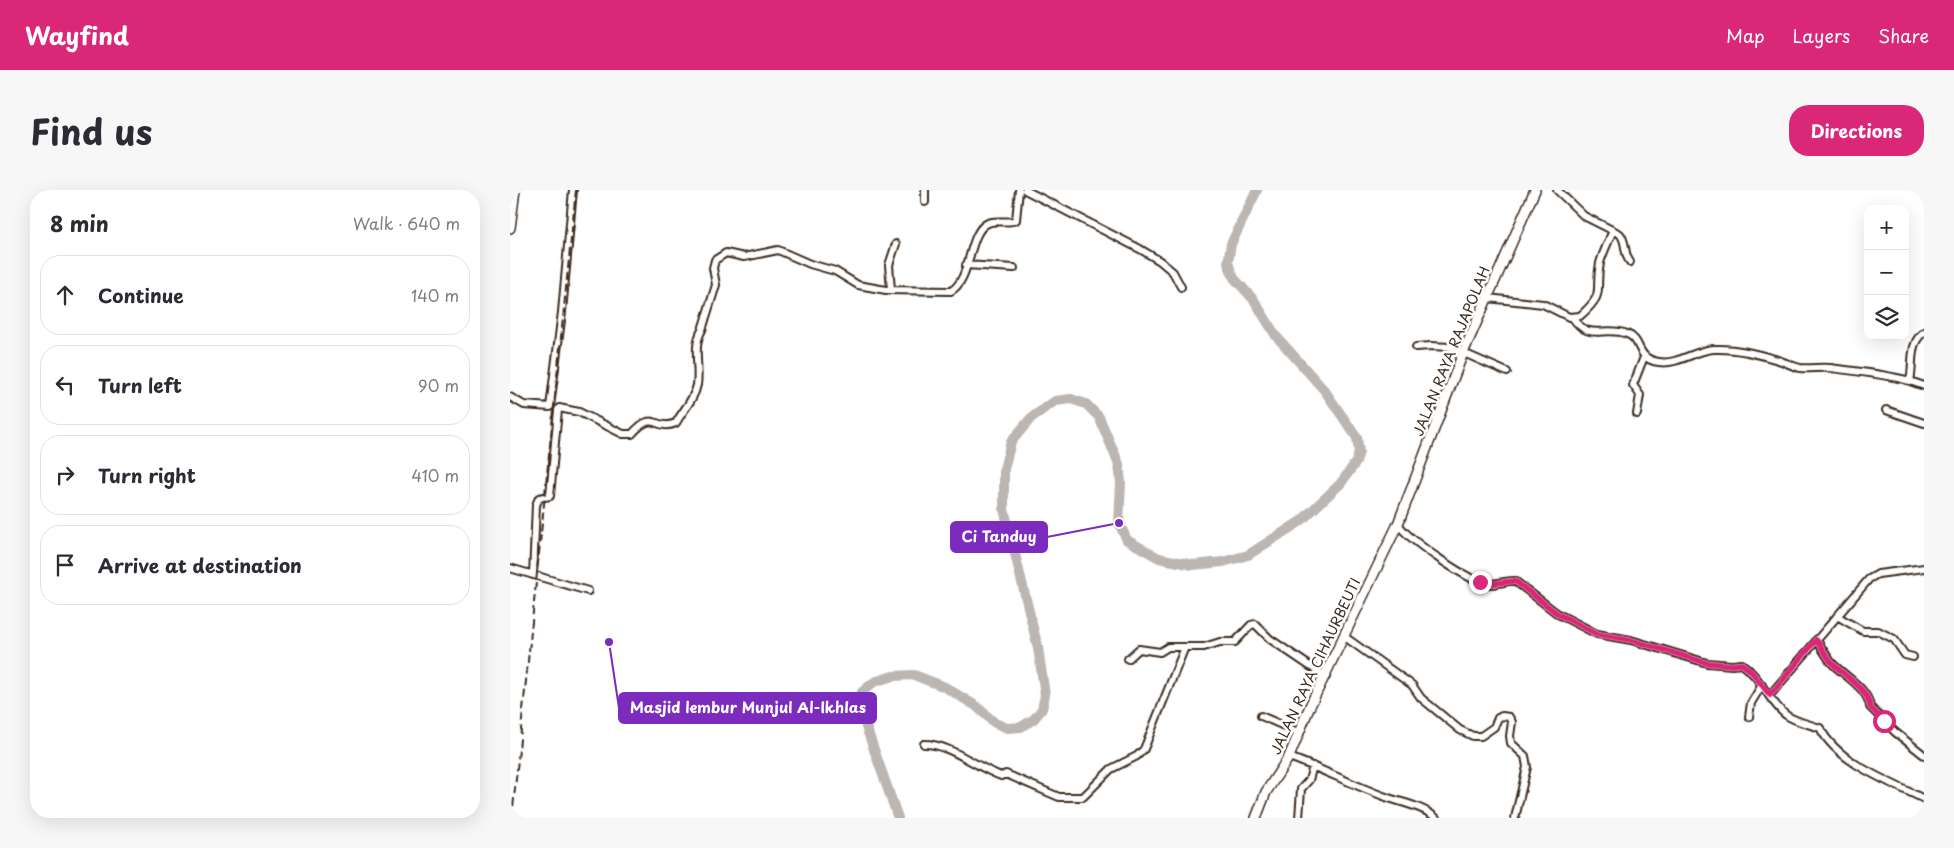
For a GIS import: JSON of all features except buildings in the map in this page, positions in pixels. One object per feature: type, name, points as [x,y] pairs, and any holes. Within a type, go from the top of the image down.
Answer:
[{"type":"highway","points":[[510,228],[515,190]]},
{"type":"highway","name":"JALAN RAYA RAJAPOLAH","points":[[1398,524],[1462,354],[1535,190]]},
{"type":"highway","name":"JALAN RAYA CIHAURBEUTI","points":[[1256,818],[1266,792],[1289,757],[1310,706],[1398,524]]},
{"type":"street","points":[[510,397],[524,405],[550,407],[562,312],[573,190]]},
{"type":"street","points":[[925,190],[925,202]]},
{"type":"street","points":[[533,575],[536,502],[541,497],[550,496],[558,410],[560,408],[579,412],[628,435],[632,434],[642,423],[648,421],[666,425],[676,423],[690,404],[697,388],[698,336],[716,285],[713,268],[715,260],[726,254],[744,257],[778,250],[810,264],[835,272],[854,283],[891,290],[951,291],[957,288],[961,282],[975,241],[986,224],[1016,220],[1019,190]]},
{"type":"street","points":[[1025,190],[1160,261],[1173,272],[1181,286]]},
{"type":"street","points":[[1557,190],[1584,216],[1613,230],[1624,238],[1626,255],[1630,262]]},
{"type":"street","points":[[1487,298],[1543,304],[1572,317],[1580,316],[1596,300],[1599,293],[1600,264],[1613,230]]},
{"type":"street","points":[[891,290],[889,265],[890,257],[896,244]]},
{"type":"street","points":[[966,265],[1014,268]]},
{"type":"street","points":[[1572,317],[1578,326],[1586,331],[1607,330],[1628,334],[1635,340],[1644,357],[1657,362],[1665,363],[1704,350],[1736,350],[1761,355],[1800,368],[1830,368],[1910,381],[1924,386]]},
{"type":"street","points":[[1910,381],[1913,346],[1924,332]]},
{"type":"street","points":[[1416,347],[1450,347],[1462,354],[1507,372]]},
{"type":"street","points":[[1636,414],[1640,395],[1633,385],[1644,357]]},
{"type":"street","points":[[1886,410],[1924,422]]},
{"type":"street","points":[[1398,524],[1422,546],[1458,571],[1488,584],[1515,581],[1558,614],[1597,634],[1631,640],[1707,663],[1742,664],[1750,670],[1777,706],[1790,717],[1820,728],[1826,739],[1851,760],[1879,778],[1924,799]]},
{"type":"street","points":[[510,568],[588,591]]},
{"type":"street","points":[[1770,695],[1868,579],[1875,575],[1924,568]]},
{"type":"street","points":[[1837,616],[1863,631],[1880,632],[1895,641],[1905,655],[1913,656]]},
{"type":"street","points":[[1128,659],[1137,650],[1160,652],[1168,647],[1204,647],[1220,642],[1235,642],[1251,625],[1255,624],[1270,639],[1326,676]]},
{"type":"street","points":[[1345,637],[1412,685],[1421,698],[1460,730],[1473,736],[1481,736],[1494,727],[1498,718],[1502,716],[1509,717],[1512,722],[1510,736],[1512,743],[1525,756],[1527,767],[1515,818]]},
{"type":"street","points":[[1816,640],[1832,663],[1864,693],[1870,707],[1895,732],[1924,755]]},
{"type":"street","points":[[924,744],[934,744],[987,771],[1001,776],[1006,774],[1056,796],[1083,797],[1111,769],[1138,756],[1144,750],[1185,647]]},
{"type":"street","points":[[1750,717],[1751,703],[1762,685]]},
{"type":"street","points":[[1261,716],[1300,733]]},
{"type":"street","points":[[1289,757],[1386,797],[1414,806],[1436,818]]},
{"type":"street","points":[[1299,818],[1301,789],[1309,780],[1313,766]]},
{"type":"waterway","points":[[898,818],[863,718],[860,703],[862,692],[874,682],[893,676],[914,675],[945,687],[976,706],[995,723],[1007,728],[1021,727],[1034,719],[1042,709],[1045,695],[1038,648],[1004,509],[1004,469],[1011,442],[1031,418],[1055,401],[1071,399],[1086,404],[1099,417],[1119,464],[1121,483],[1119,523],[1127,540],[1159,558],[1193,565],[1223,562],[1248,555],[1301,521],[1341,483],[1356,462],[1359,452],[1357,438],[1325,391],[1276,336],[1254,300],[1234,278],[1228,263],[1231,244],[1257,190]]},
{"type":"railway","points":[[512,818],[576,190]]},
{"type":"place","name":"Ci Tanduy","points":[[1119,523]]},
{"type":"place","name":"Masjid lembur Munjul Al-Ikhlas","points":[[609,642]]},
{"type":"route","points":[[1480,582],[1488,584],[1502,583],[1508,580],[1515,581],[1558,614],[1597,634],[1631,640],[1707,663],[1742,664],[1750,670],[1770,695],[1816,640],[1832,663],[1864,693],[1869,706],[1884,721]]}]
